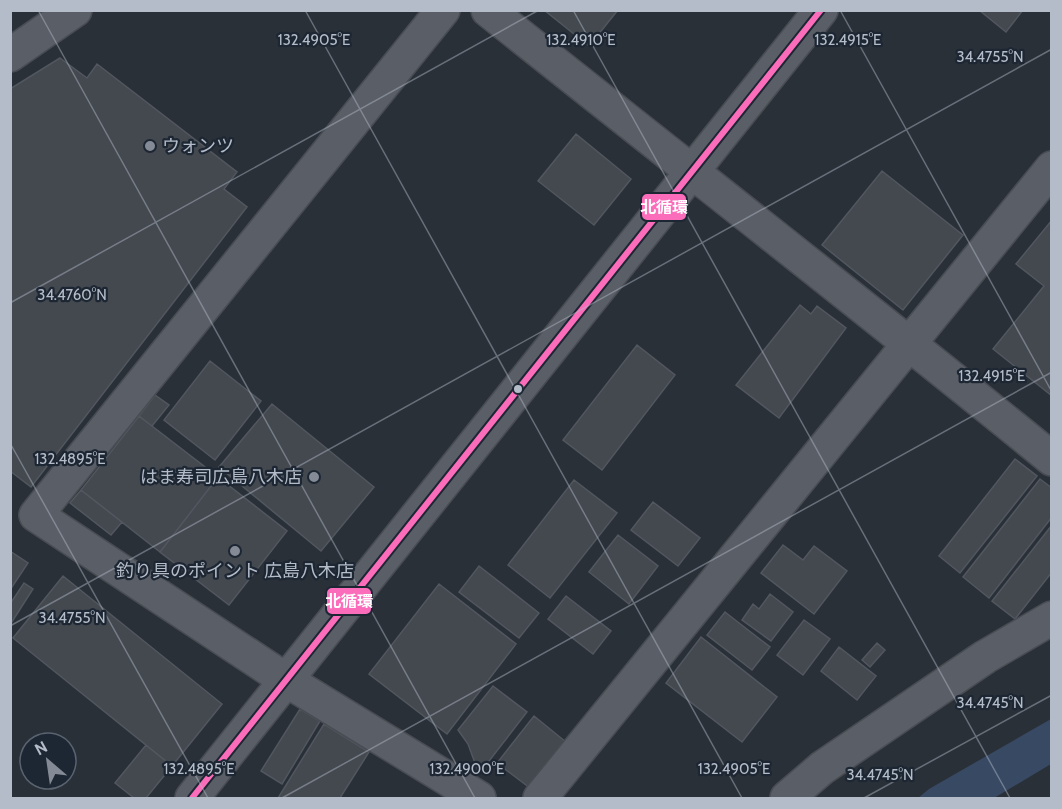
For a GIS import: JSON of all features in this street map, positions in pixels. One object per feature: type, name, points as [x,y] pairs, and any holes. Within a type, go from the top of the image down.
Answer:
[{"type":"street","points":[[10,55],[75,10]]},
{"type":"street","points":[[443,10],[36,515],[286,680],[479,798]]},
{"type":"street","points":[[488,10],[691,173],[909,342],[1052,459]]},
{"type":"street","points":[[192,798],[821,10]]},
{"type":"street","points":[[540,798],[1052,168]]},
{"type":"street","points":[[787,798],[822,768],[985,657],[1052,618]]},
{"type":"water","points":[[1051,719],[1051,764],[994,798],[918,798],[929,789]]},
{"type":"building","points":[[544,10],[618,10],[589,46]]},
{"type":"building","points":[[979,10],[1023,10],[1006,32]]},
{"type":"building","points":[[60,58],[87,78],[97,64],[237,172],[224,189],[247,207],[31,487],[10,471],[10,89]]},
{"type":"building","points":[[576,134],[631,179],[594,225],[538,181]]},
{"type":"building","points":[[882,171],[963,235],[903,310],[822,245]]},
{"type":"building","points":[[1052,220],[1052,396],[993,349],[1044,286],[1016,264]]},
{"type":"building","points":[[800,305],[811,314],[817,306],[846,328],[779,418],[736,385]]},
{"type":"building","points":[[637,345],[675,375],[602,470],[563,440]]},
{"type":"building","points":[[210,361],[261,401],[215,460],[164,420]]},
{"type":"building","points":[[155,395],[169,405],[152,426],[139,416]]},
{"type":"building","points":[[272,404],[374,487],[321,551],[219,467]]},
{"type":"building","points":[[139,416],[218,477],[160,552],[81,490]]},
{"type":"building","points":[[1015,459],[1037,476],[960,573],[939,556]]},
{"type":"building","points":[[218,477],[287,531],[229,605],[160,552]]},
{"type":"building","points":[[1040,479],[1052,488],[1052,517],[989,598],[963,577]]},
{"type":"building","points":[[574,480],[617,513],[550,598],[508,565]]},
{"type":"building","points":[[81,490],[122,522],[111,535],[70,503]]},
{"type":"building","points":[[653,502],[700,538],[678,566],[631,530]]},
{"type":"building","points":[[1052,525],[1052,572],[1015,619],[992,601]]},
{"type":"building","points":[[618,535],[658,566],[629,604],[589,572]]},
{"type":"building","points":[[783,545],[803,560],[814,546],[847,571],[814,614],[761,573]]},
{"type":"building","points":[[10,551],[28,563],[10,590]]},
{"type":"building","points":[[479,566],[539,613],[519,638],[459,592]]},
{"type":"building","points":[[63,576],[222,704],[172,766],[13,638]]},
{"type":"building","points":[[24,583],[33,589],[10,625],[10,604]]},
{"type":"building","points":[[439,584],[516,644],[447,734],[369,674]]},
{"type":"building","points":[[770,594],[793,612],[771,641],[742,620],[753,604],[759,609]]},
{"type":"building","points":[[566,596],[611,631],[593,654],[548,619]]},
{"type":"building","points":[[725,612],[770,647],[752,670],[707,635]]},
{"type":"building","points":[[804,620],[830,639],[803,675],[777,655]]},
{"type":"building","points":[[701,637],[777,697],[742,742],[666,683]]},
{"type":"building","points":[[877,643],[885,650],[870,667],[862,660]]},
{"type":"building","points":[[839,647],[876,676],[857,700],[821,671]]},
{"type":"building","points":[[493,686],[527,712],[479,774],[468,744],[458,730]]},
{"type":"building","points":[[300,709],[320,721],[282,784],[261,771]]},
{"type":"building","points":[[534,716],[566,742],[530,788],[497,763]]},
{"type":"building","points":[[324,724],[369,752],[340,798],[278,798]]},
{"type":"building","points":[[146,745],[172,766],[146,798],[134,798],[115,783]]},
{"type":"transit line","name":"北循環","points":[[192,798],[821,10]]},
{"type":"place","name":"ウォンツ","points":[[150,146]]},
{"type":"place","name":"はま寿司広島八木店","points":[[314,477]]},
{"type":"place","name":"釣り具のポイント 広島八木店","points":[[235,551]]}]
